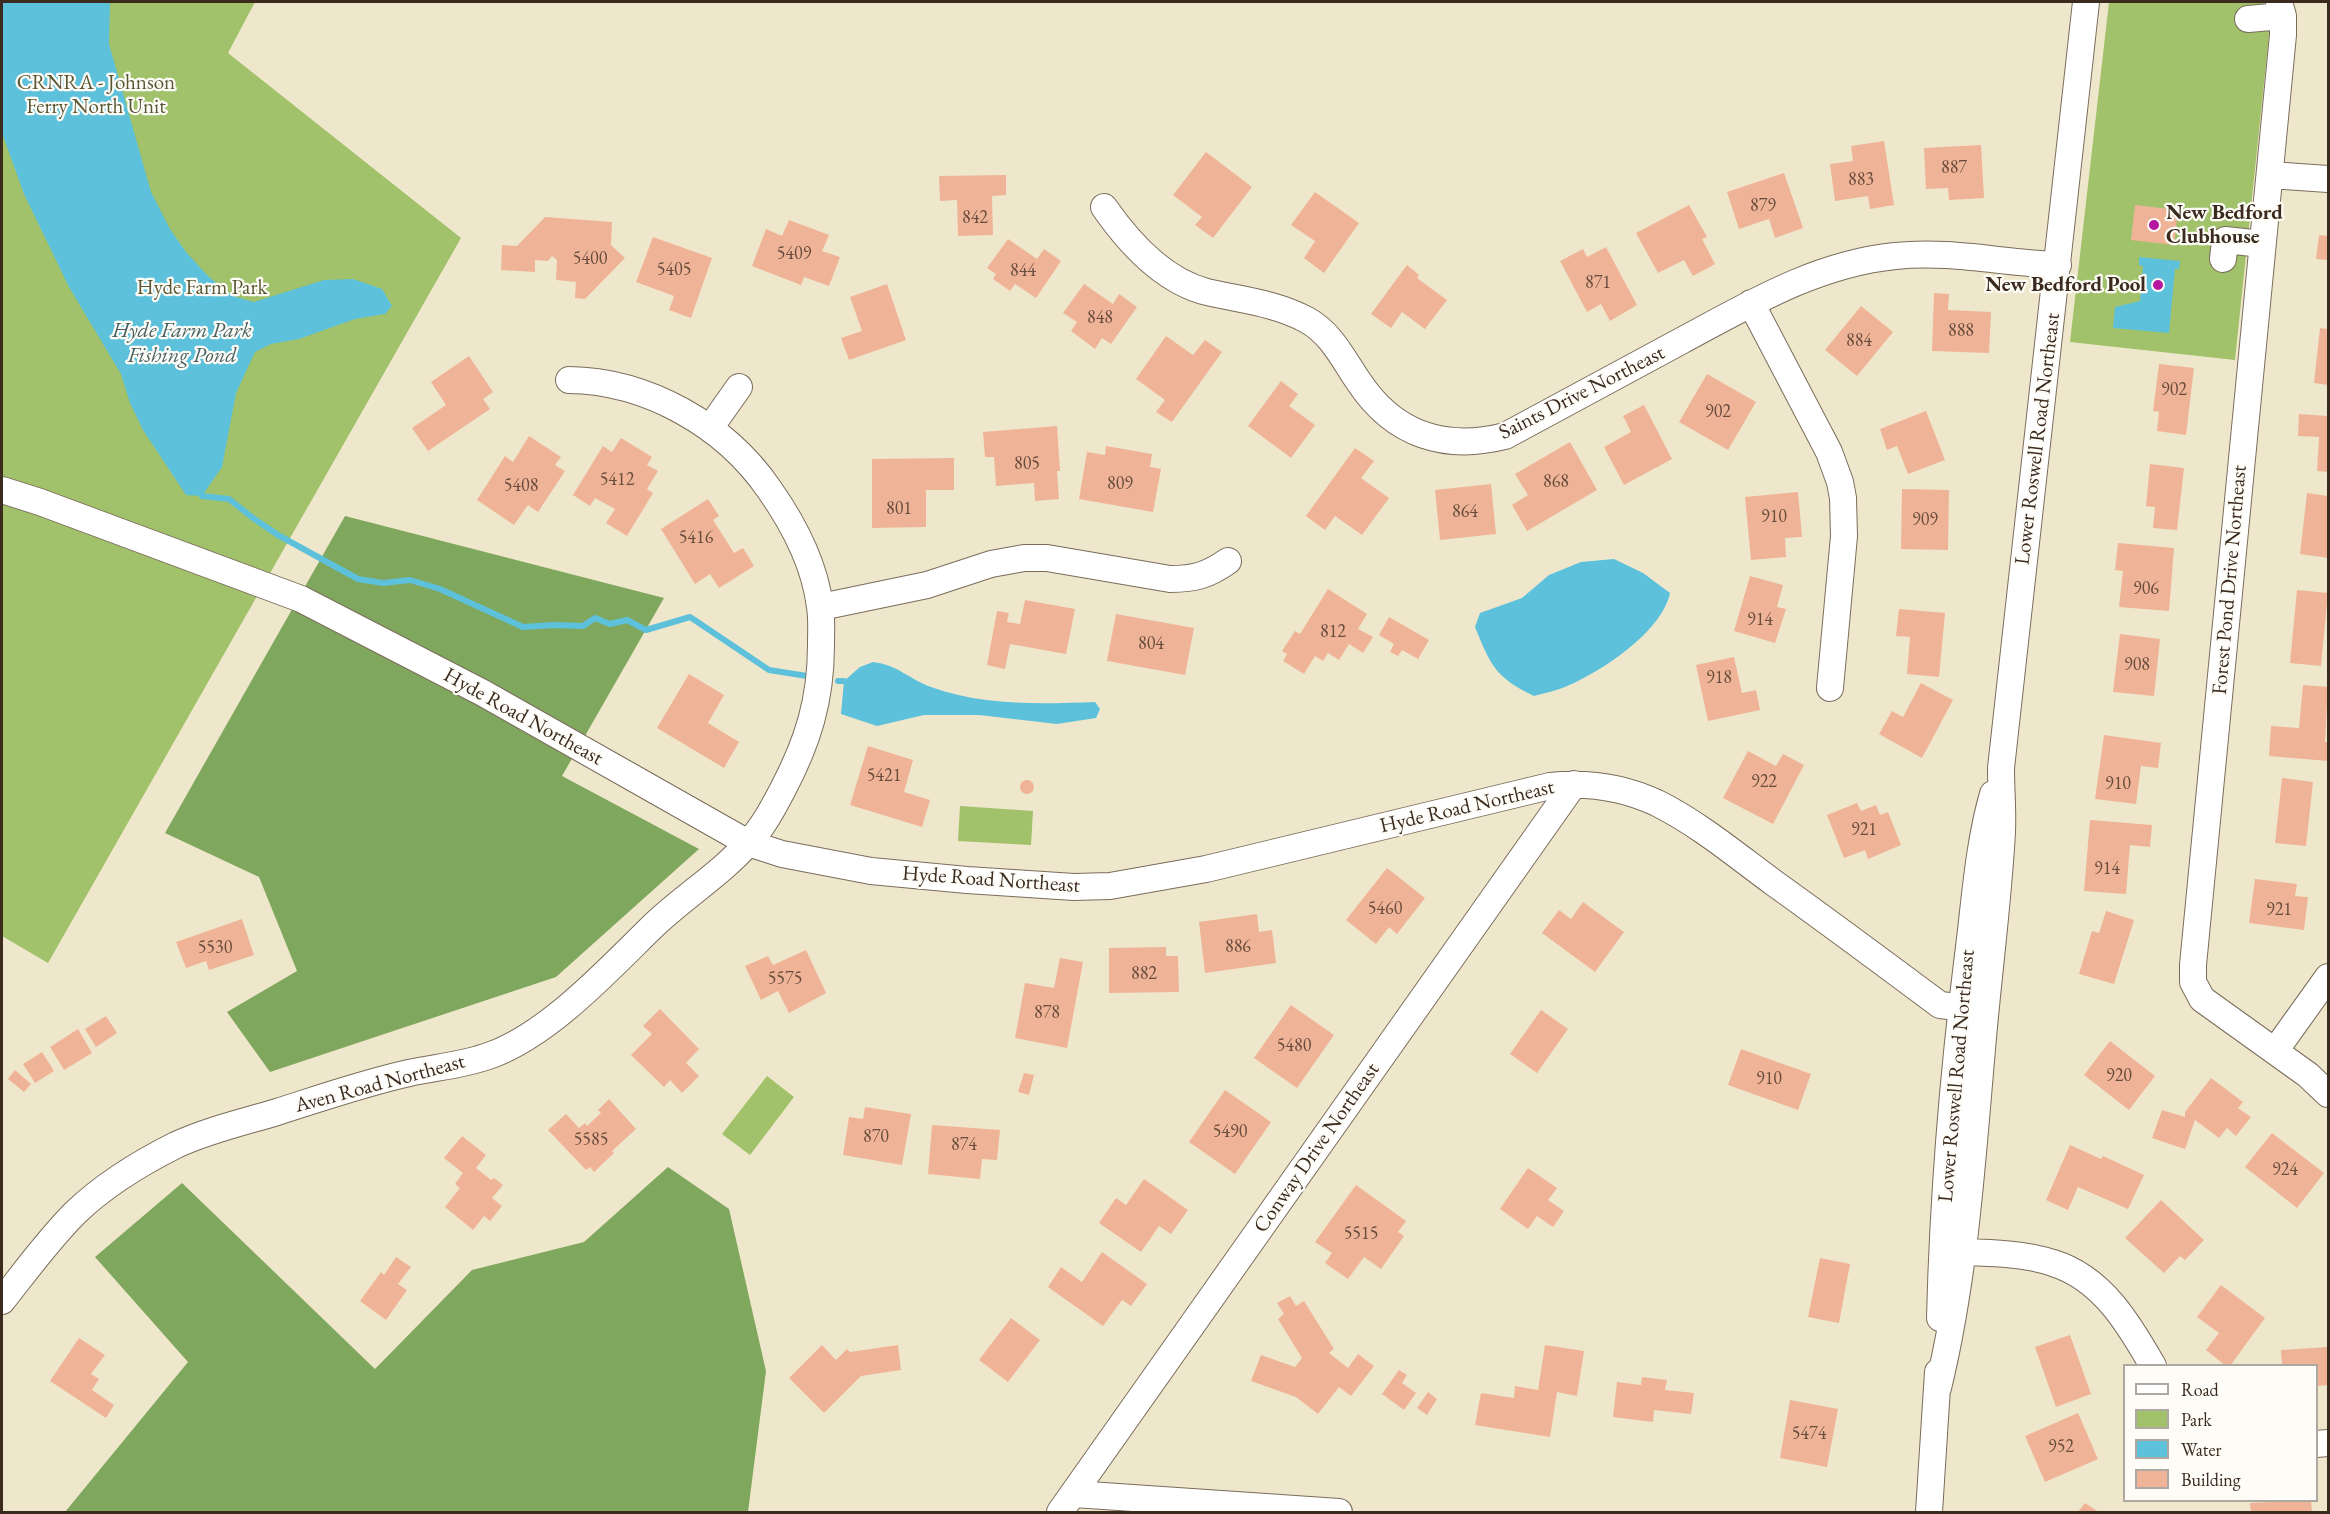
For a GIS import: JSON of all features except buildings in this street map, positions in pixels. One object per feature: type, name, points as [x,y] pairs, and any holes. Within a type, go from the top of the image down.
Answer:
[{"type":"street","name":"Lower Roswell Road Northeast","points":[[1929,1512],[1938,1388],[1973,1008],[1983,829],[2001,768],[2086,2]]},
{"type":"street","points":[[2248,19],[2281,9]]},
{"type":"street","name":"Forest Pond Drive Northeast","points":[[2281,9],[2283,35],[2193,982],[2202,999],[2308,1075],[2328,1094]]},
{"type":"street","points":[[2270,175],[2328,179]]},
{"type":"street","name":"Saints Drive Northeast","points":[[1104,207],[1122,233],[1173,278],[1205,291],[1277,307],[1310,321],[1336,346],[1360,384],[1383,410],[1398,422],[1429,438],[1467,443],[1505,436],[1751,303],[1788,285],[1828,270],[1895,256],[1960,255],[2058,265]]},
{"type":"street","points":[[2223,259],[2225,240],[2262,244]]},
{"type":"street","points":[[1751,303],[1829,452],[1840,482],[1844,506],[1844,536],[1830,688]]},
{"type":"street","name":"Aven Road Northeast","points":[[2,1301],[77,1211],[113,1182],[176,1145],[215,1130],[345,1090],[494,1054],[526,1037],[584,994],[661,918],[720,871],[748,843],[782,792],[809,733],[820,682],[820,607],[801,544],[782,508],[760,475],[739,451],[710,428],[648,394],[616,384],[569,380]]},
{"type":"street","points":[[710,428],[739,387]]},
{"type":"street","name":"Hyde Road Northeast","points":[[2,490],[301,599],[483,693],[748,843],[782,854],[871,871],[957,880],[1074,887],[1110,886],[1206,869],[1550,786],[1599,785],[1657,803],[1704,831],[1940,1005],[1973,1008]]},
{"type":"street","points":[[820,607],[927,585],[991,564],[1024,558],[1047,558],[1170,579],[1189,579],[1210,573],[1228,561]]},
{"type":"street","name":"Conway Drive Northeast","points":[[1067,1503],[1574,784]]},
{"type":"street","points":[[2275,1051],[2328,977]]},
{"type":"street","points":[[1952,1252],[2025,1257],[2054,1263],[2075,1273],[2098,1289],[2115,1306],[2129,1324],[2152,1364]]},
{"type":"street","points":[[1067,1503],[1339,1512]]},
{"type":"green space","name":"Hyde Farm Park","points":[[2,2],[255,2],[228,53],[461,238],[48,963],[2,936]]},
{"type":"green space","points":[[2109,2],[2263,2],[2267,13],[2269,35],[2235,360],[2070,342]]},
{"type":"green space","points":[[345,516],[664,598],[562,776],[699,849],[556,977],[270,1072],[227,1012],[297,971],[259,877],[165,833]]},
{"type":"green space","points":[[960,806],[1033,811],[1031,845],[958,841]]},
{"type":"green space","points":[[767,1076],[794,1097],[750,1155],[722,1134]]},
{"type":"green space","points":[[668,1167],[729,1209],[766,1371],[748,1512],[65,1512],[188,1362],[95,1257],[182,1183],[375,1369],[472,1270],[584,1242]]},
{"type":"water","name":"Hyde Farm Park Fishing Pond","points":[[2,2],[110,2],[109,44],[151,192],[170,229],[186,252],[208,276],[233,296],[254,302],[324,280],[353,279],[382,289],[392,306],[385,314],[355,319],[299,339],[271,344],[255,352],[236,393],[222,467],[202,496],[186,495],[143,430],[130,403],[121,374],[69,287],[24,194],[2,133]]},
{"type":"water","name":"New Bedford Pool","points":[[2139,257],[2180,261],[2179,269],[2175,269],[2169,333],[2113,328],[2115,307],[2140,301],[2143,266],[2139,265]]},
{"type":"water","points":[[1614,559],[1643,573],[1670,593],[1665,608],[1643,636],[1612,661],[1580,680],[1553,691],[1534,696],[1502,676],[1485,652],[1475,627],[1480,613],[1522,598],[1549,575],[1581,562]]},
{"type":"water","points":[[873,662],[897,669],[931,687],[971,698],[1033,703],[1095,702],[1100,709],[1096,718],[1057,724],[979,715],[924,715],[877,726],[841,714],[844,681],[860,667]]},
{"type":"waterway","points":[[202,496],[229,499],[278,535],[358,579],[383,583],[410,580],[440,589],[523,627],[583,626],[595,618],[610,624],[627,620],[646,630],[690,617],[769,670],[807,676]]},
{"type":"waterway","points":[[838,681],[844,681]]},
{"type":"place","name":"New Bedford Clubhouse","points":[[2154,225]]},
{"type":"place","name":"New Bedford Pool","points":[[2158,285]]},
{"type":"park label","name":"CRNRA - Johnson Ferry North Unit","points":[[96,95]]}]
